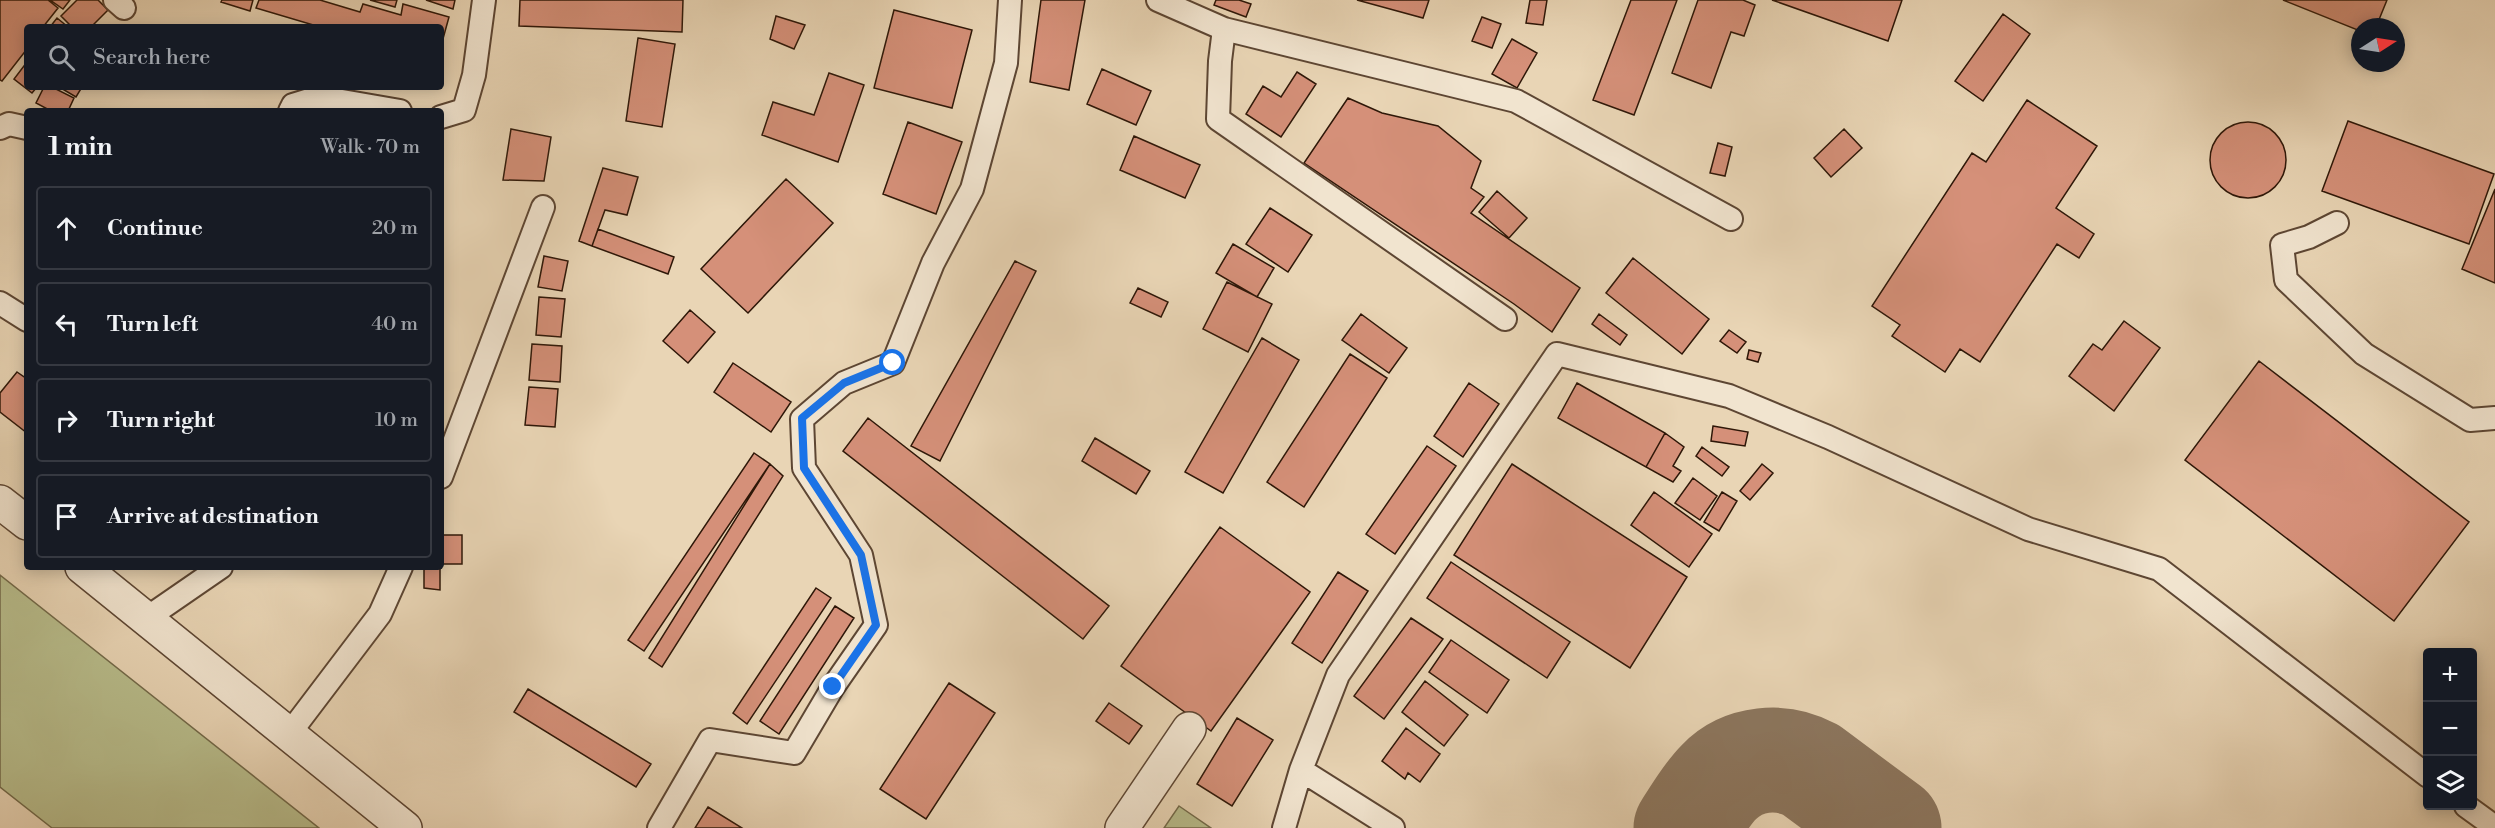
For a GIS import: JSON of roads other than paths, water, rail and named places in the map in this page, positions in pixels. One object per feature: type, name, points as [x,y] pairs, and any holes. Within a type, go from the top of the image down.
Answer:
[{"type":"street","points":[[0,502],[24,521]]},
{"type":"street","points":[[86,570],[405,828]]},
{"type":"street","points":[[1122,828],[1189,729]]},
{"type":"lane","points":[[444,116],[464,110],[474,75],[484,0]]},
{"type":"lane","points":[[659,828],[710,740],[794,753],[833,687],[876,625],[861,555],[804,468],[802,418],[844,383],[893,363],[933,263],[972,189],[1006,63],[1010,0]]},
{"type":"lane","points":[[1158,0],[1224,29],[1516,101],[1731,219]]},
{"type":"lane","points":[[1224,29],[1220,61],[1218,119],[1505,319]]},
{"type":"lane","points":[[292,108],[293,105],[319,98],[381,108]]},
{"type":"lane","points":[[0,128],[9,124],[24,127]]},
{"type":"lane","points":[[444,469],[543,207]]},
{"type":"lane","points":[[2337,223],[2309,237],[2282,245],[2286,280],[2364,354],[2470,420],[2495,418]]},
{"type":"lane","points":[[0,303],[24,318]]},
{"type":"lane","points":[[1284,828],[1301,770],[1338,675],[1557,354],[1729,396],[1828,437],[2028,529],[2159,569],[2423,773]]},
{"type":"lane","points":[[147,618],[217,570]]},
{"type":"lane","points":[[290,734],[380,614],[400,570]]},
{"type":"lane","points":[[1301,770],[1393,828]]},
{"type":"lane","points":[[2471,810],[2495,828]]}]
